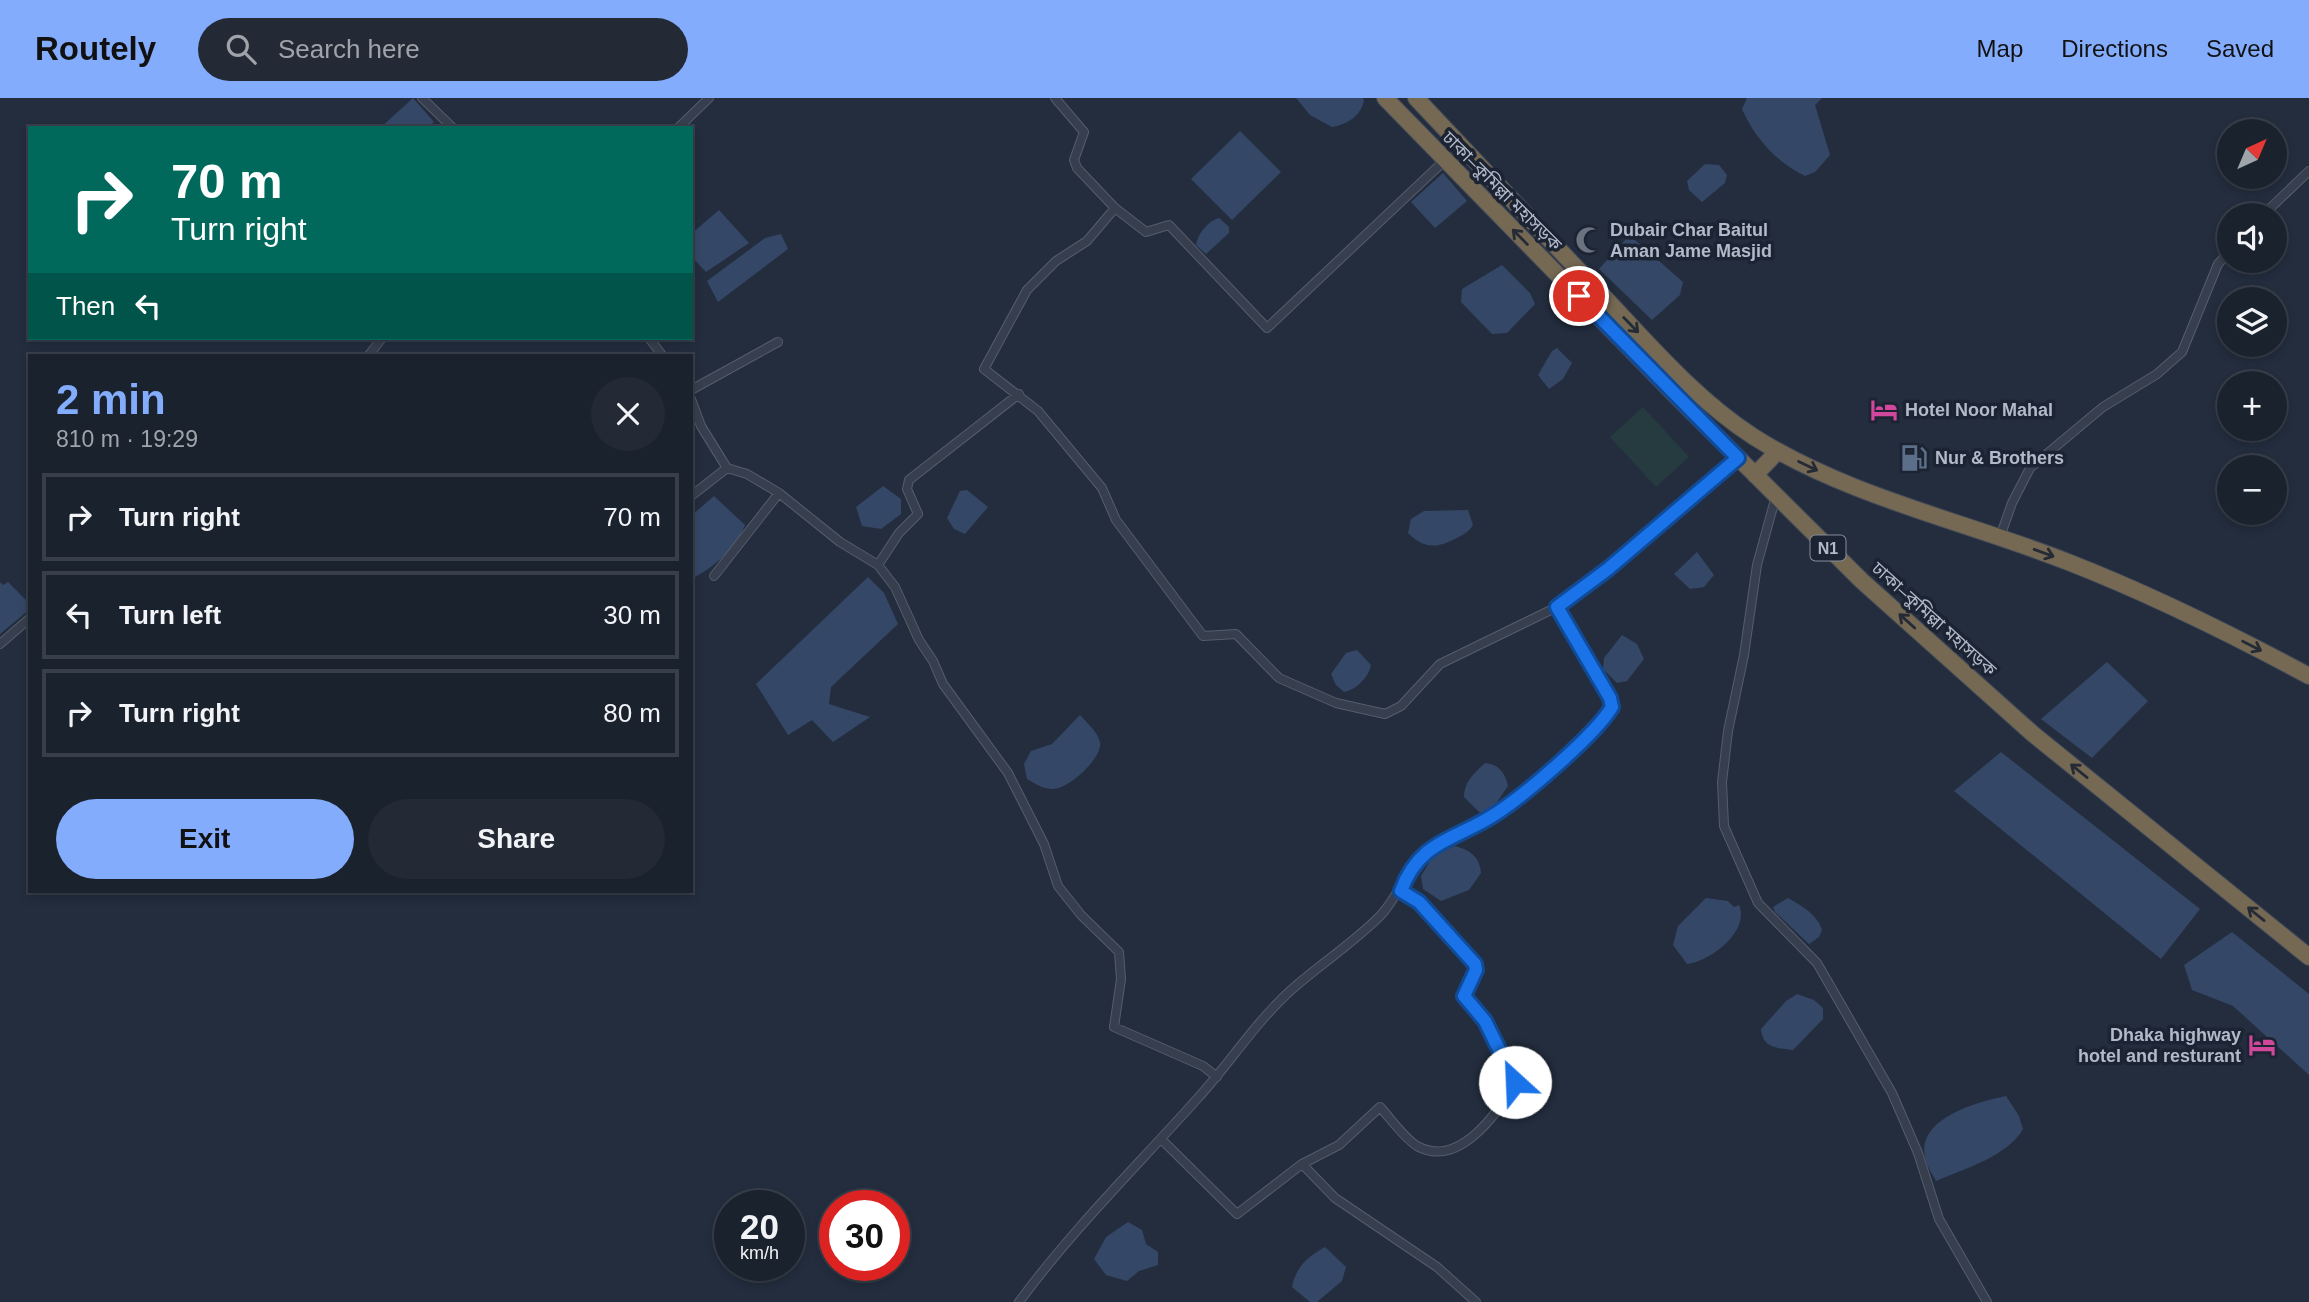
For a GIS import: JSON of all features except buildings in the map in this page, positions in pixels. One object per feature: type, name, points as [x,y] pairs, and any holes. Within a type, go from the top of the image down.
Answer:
[{"type":"highway","name":"ঢাকা–কুমিল্লা মহাসড়ক","points":[[1385,98],[1444,161],[1862,581],[2033,734],[2309,957]]},
{"type":"highway","name":"ঢাকা–কুমিল্লা মহাসড়ক","points":[[1416,98],[1655,350],[1702,396],[1754,436],[1778,451],[1865,490],[2070,562],[2245,642],[2309,676]]},
{"type":"highway","points":[[1738,458],[1754,436]]},
{"type":"highway","points":[[1755,475],[1778,451]]},
{"type":"street","points":[[422,98],[451,126]]},
{"type":"street","points":[[680,126],[709,98]]},
{"type":"street","points":[[1055,98],[1084,132],[1074,164],[1115,208],[1146,232],[1169,225],[1267,328],[1444,161]]},
{"type":"street","points":[[2276,203],[2309,171]]},
{"type":"street","points":[[1115,208],[1087,241],[1056,261],[1027,290],[984,366],[986,371],[1038,411],[1102,488],[1116,520],[1203,636],[1236,634],[1279,678],[1336,703],[1385,714],[1401,706],[1440,664],[1557,607],[1608,569],[1738,458]]},
{"type":"street","points":[[2000,537],[2012,503],[2030,468],[2103,407],[2136,389],[2182,352],[2217,266]]},
{"type":"street","points":[[370,354],[380,340]]},
{"type":"street","points":[[651,340],[661,354]]},
{"type":"street","points":[[693,389],[778,342]]},
{"type":"street","points":[[878,565],[899,533],[918,514],[907,489],[909,480],[1019,394]]},
{"type":"street","points":[[693,404],[701,426],[727,468],[747,474],[779,493],[840,542],[878,565],[895,587],[943,684],[1008,773],[1044,844],[1058,886],[1080,915],[1119,952],[1121,979],[1114,1027],[1203,1066],[1217,1077]]},
{"type":"street","points":[[693,494],[727,468]]},
{"type":"street","points":[[714,576],[779,493]]},
{"type":"street","points":[[1776,496],[1757,565],[1744,655],[1728,731],[1722,782],[1724,826],[1758,903],[1817,963],[1892,1093],[1918,1153],[1939,1219],[1987,1302]]},
{"type":"street","points":[[1018,1302],[1045,1266],[1217,1077],[1247,1036],[1290,991],[1381,915],[1401,891],[1409,868],[1428,849],[1497,813],[1591,733],[1612,707],[1585,653],[1557,607]]},
{"type":"street","points":[[0,644],[28,620]]},
{"type":"street","points":[[1161,1139],[1237,1214],[1301,1164],[1339,1144],[1380,1107],[1416,1146],[1435,1152],[1459,1147],[1488,1122],[1515,1082],[1485,1021],[1464,996],[1476,970],[1475,964],[1419,902],[1401,891]]},
{"type":"street","points":[[1301,1164],[1335,1198],[1437,1267],[1476,1302]]},
{"type":"green space","points":[[1643,407],[1689,457],[1656,487],[1610,437]]},
{"type":"water","points":[[413,98],[434,122],[429,126],[382,126]]},
{"type":"water","points":[[1296,98],[1364,100],[1360,111],[1353,118],[1332,127],[1310,115]]},
{"type":"water","points":[[1747,98],[1822,98],[1815,105],[1830,155],[1815,172],[1805,176],[1795,171],[1760,139],[1742,109]]},
{"type":"water","points":[[1240,131],[1281,172],[1232,220],[1191,179]]},
{"type":"water","points":[[1705,164],[1719,165],[1727,175],[1725,183],[1702,202],[1689,190],[1687,181]]},
{"type":"water","points":[[1443,173],[1467,201],[1435,228],[1411,202]]},
{"type":"water","points":[[719,210],[749,243],[706,272],[693,258],[693,232]]},
{"type":"water","points":[[1219,218],[1229,227],[1229,233],[1206,254],[1196,245],[1197,241],[1207,225]]},
{"type":"water","points":[[781,234],[788,249],[718,302],[707,281],[765,238]]},
{"type":"water","points":[[1626,239],[1635,240],[1683,282],[1680,295],[1652,320],[1599,269]]},
{"type":"water","points":[[1502,265],[1530,293],[1535,304],[1507,333],[1492,334],[1461,302],[1462,289]]},
{"type":"water","points":[[1557,348],[1572,363],[1563,379],[1549,389],[1538,375],[1552,351]]},
{"type":"water","points":[[883,486],[901,499],[901,514],[881,529],[862,526],[856,507]]},
{"type":"water","points":[[967,490],[988,507],[965,534],[954,529],[947,518],[960,491]]},
{"type":"water","points":[[714,496],[745,525],[736,542],[723,557],[693,578],[693,514]]},
{"type":"water","points":[[1468,510],[1473,525],[1465,534],[1448,542],[1424,544],[1408,533],[1411,519],[1424,511]]},
{"type":"water","points":[[1697,552],[1714,575],[1704,587],[1690,589],[1674,574]]},
{"type":"water","points":[[868,577],[884,593],[898,624],[831,687],[829,704],[870,717],[833,742],[812,720],[788,735],[756,684]]},
{"type":"water","points":[[0,582],[3,585],[8,582],[28,602],[28,611],[0,634]]},
{"type":"water","points":[[1622,635],[1637,644],[1644,659],[1627,681],[1617,683],[1603,669],[1604,658]]},
{"type":"water","points":[[1357,650],[1371,665],[1370,670],[1357,686],[1344,692],[1336,685],[1331,674],[1346,653]]},
{"type":"water","points":[[2107,662],[2148,701],[2092,758],[2041,719]]},
{"type":"water","points":[[1080,715],[1100,742],[1096,756],[1090,764],[1075,779],[1059,788],[1045,788],[1027,779],[1024,764],[1031,751],[1052,744]]},
{"type":"water","points":[[2001,752],[2200,909],[2161,959],[1954,791]]},
{"type":"water","points":[[1485,763],[1500,770],[1508,786],[1493,808],[1480,813],[1464,797],[1464,792],[1470,778]]},
{"type":"water","points":[[1455,846],[1473,855],[1479,863],[1481,873],[1469,890],[1441,901],[1423,889],[1421,876],[1434,855]]},
{"type":"water","points":[[1706,898],[1728,901],[1734,907],[1739,905],[1739,925],[1717,951],[1697,962],[1687,964],[1673,945],[1678,926]]},
{"type":"water","points":[[1788,898],[1808,911],[1820,924],[1822,930],[1819,937],[1809,944],[1775,912],[1773,907]]},
{"type":"water","points":[[2232,932],[2309,994],[2309,1075],[2233,1006],[2192,990],[2184,965]]},
{"type":"water","points":[[1797,994],[1814,1000],[1823,1008],[1823,1019],[1793,1050],[1771,1046],[1764,1040],[1761,1029],[1786,1001]]},
{"type":"water","points":[[2006,1096],[2019,1116],[2023,1129],[2016,1138],[1984,1161],[1936,1181],[1926,1161],[1925,1146],[1929,1134],[1950,1115]]},
{"type":"water","points":[[1128,1222],[1142,1230],[1146,1244],[1158,1252],[1158,1265],[1139,1271],[1127,1281],[1106,1275],[1094,1259],[1106,1237]]},
{"type":"water","points":[[1325,1247],[1346,1267],[1342,1281],[1317,1302],[1310,1302],[1292,1287],[1303,1263]]},
{"type":"place","name":"Dubair Char Baitul Aman Jame Masjid","points":[[1589,240]]},
{"type":"place","name":"Hotel Noor Mahal","points":[[1884,410]]},
{"type":"place","name":"Nur & Brothers","points":[[1914,458]]},
{"type":"place","name":"Dhaka highway hotel and resturant","points":[[2262,1045]]},
{"type":"route","points":[[1515,1082],[1485,1021],[1464,996],[1476,970],[1475,964],[1419,902],[1401,891],[1409,868],[1428,849],[1497,813],[1555,765],[1608,715],[1612,707],[1610,698],[1557,607],[1674,515],[1738,458],[1579,296]]}]
